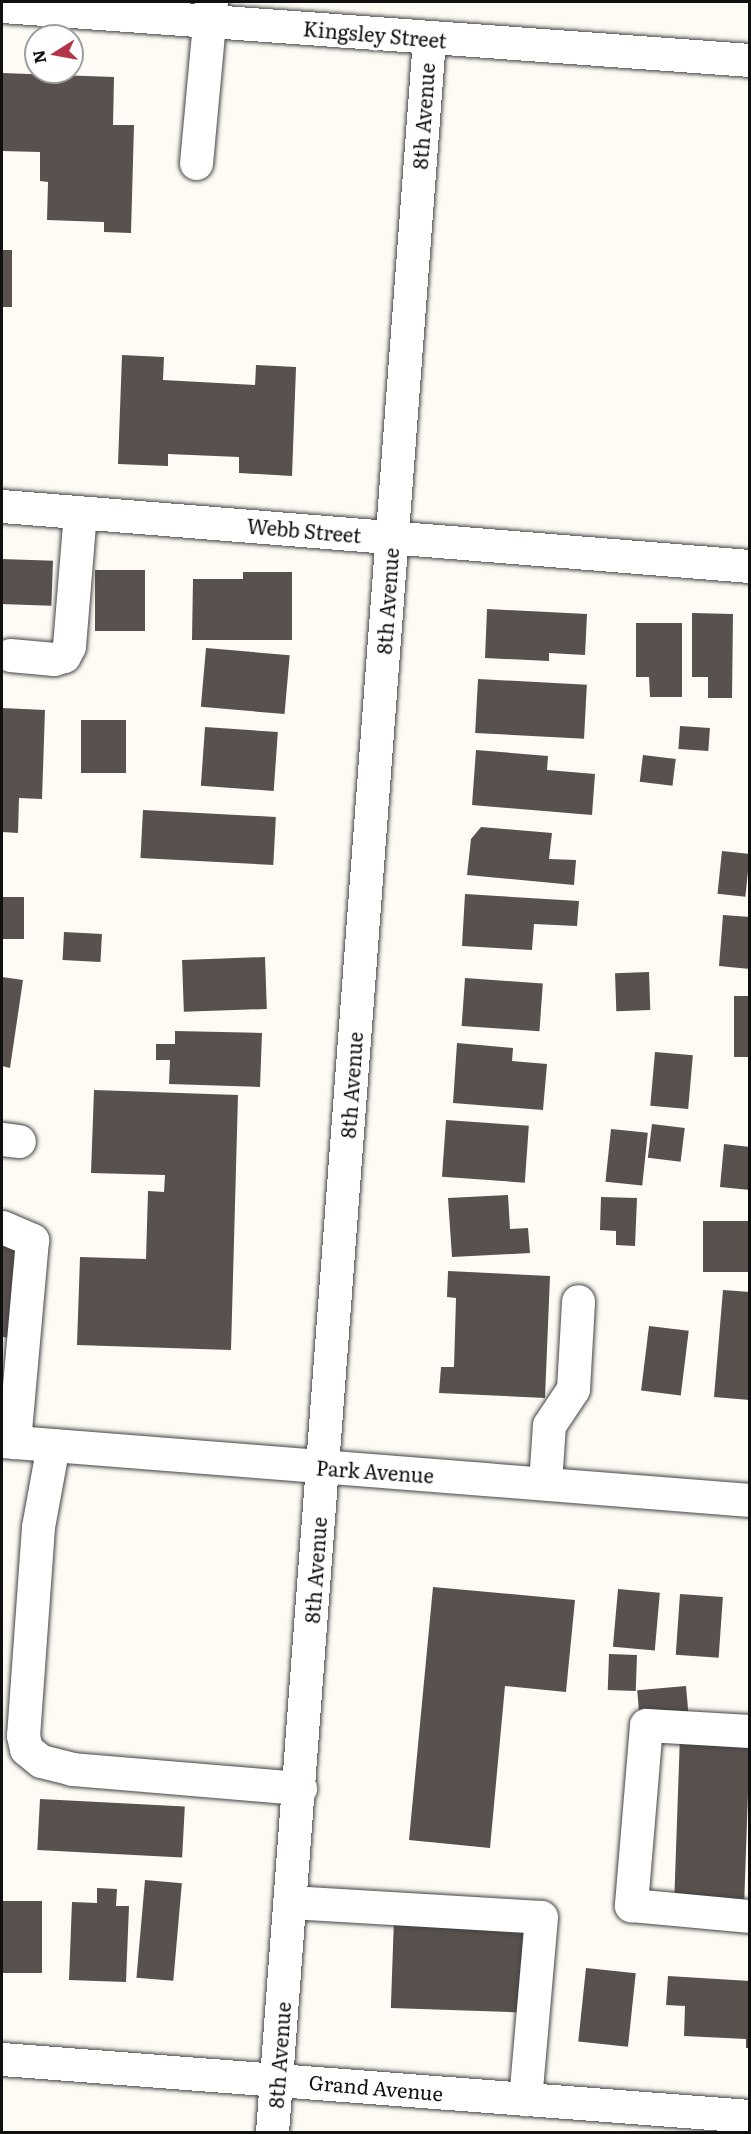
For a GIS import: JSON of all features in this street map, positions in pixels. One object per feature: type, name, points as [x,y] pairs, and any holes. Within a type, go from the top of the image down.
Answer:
[{"type":"street","name":"Kingsley Street","points":[[2,6],[210,11],[429,38],[750,60]]},
{"type":"street","points":[[196,164],[210,11]]},
{"type":"street","name":"8th Avenue","points":[[272,2133],[300,1788],[429,38]]},
{"type":"street","name":"Webb Street","points":[[2,506],[750,566]]},
{"type":"street","points":[[10,655],[54,659],[64,656],[69,646],[80,512]]},
{"type":"street","points":[[2,1227],[32,1240],[8,1442]]},
{"type":"street","points":[[545,1483],[549,1425],[573,1389],[578,1301]]},
{"type":"street","name":"Park Avenue","points":[[8,1442],[750,1500]]},
{"type":"street","points":[[52,1445],[38,1527],[23,1735],[26,1749],[41,1761],[72,1769],[300,1788]]},
{"type":"street","points":[[750,1731],[646,1725],[631,1905],[750,1916]]},
{"type":"street","points":[[290,1902],[541,1917],[525,2099]]},
{"type":"street","name":"Grand Avenue","points":[[2,2059],[750,2116]]},
{"type":"building","points":[[2,73],[24,74],[24,84],[84,84],[84,76],[114,77],[113,125],[134,125],[131,233],[104,232],[104,222],[47,220],[48,182],[40,181],[40,152],[2,151]]},
{"type":"building","points":[[2,250],[12,250],[12,307],[2,307]]},
{"type":"building","points":[[122,355],[164,357],[163,380],[255,385],[256,365],[296,367],[292,476],[239,473],[239,457],[168,454],[168,466],[118,464]]},
{"type":"building","points":[[2,559],[53,561],[51,606],[2,604]]},
{"type":"building","points":[[95,570],[145,570],[145,631],[95,631]]},
{"type":"building","points":[[243,572],[292,572],[292,640],[192,640],[193,579],[243,579]]},
{"type":"building","points":[[487,609],[587,614],[585,655],[549,653],[549,661],[485,658]]},
{"type":"building","points":[[692,613],[733,614],[732,698],[708,698],[708,677],[692,677]]},
{"type":"building","points":[[636,623],[682,623],[682,697],[650,697],[649,677],[636,677]]},
{"type":"building","points":[[206,648],[290,655],[285,714],[201,707]]},
{"type":"building","points":[[478,679],[587,685],[584,739],[475,733]]},
{"type":"building","points":[[2,708],[45,710],[42,799],[19,798],[18,833],[2,832]]},
{"type":"building","points":[[81,720],[126,720],[126,773],[81,773]]},
{"type":"building","points":[[680,726],[710,728],[708,751],[678,749]]},
{"type":"building","points":[[205,727],[278,732],[274,791],[201,786]]},
{"type":"building","points":[[476,750],[548,756],[547,770],[595,774],[592,815],[472,805]]},
{"type":"building","points":[[643,755],[676,759],[672,786],[640,782]]},
{"type":"building","points":[[143,810],[276,817],[273,865],[140,858]]},
{"type":"building","points":[[481,827],[552,833],[549,859],[576,860],[574,885],[467,875],[471,839]]},
{"type":"building","points":[[722,851],[750,854],[745,897],[718,894]]},
{"type":"building","points":[[465,894],[579,901],[577,926],[534,924],[532,950],[462,946]]},
{"type":"building","points":[[2,897],[24,897],[24,939],[2,939]]},
{"type":"building","points":[[723,915],[750,917],[750,969],[719,966]]},
{"type":"building","points":[[64,932],[102,934],[100,962],[63,960]]},
{"type":"building","points":[[265,957],[267,1009],[184,1012],[182,960]]},
{"type":"building","points":[[649,972],[650,1010],[616,1011],[615,973]]},
{"type":"building","points":[[2,977],[23,980],[10,1068],[2,1066]]},
{"type":"building","points":[[465,978],[543,983],[539,1031],[462,1026]]},
{"type":"building","points":[[734,996],[750,996],[750,1057],[734,1057]]},
{"type":"building","points":[[175,1031],[262,1033],[260,1087],[169,1084],[170,1060],[156,1060],[156,1044],[175,1044]]},
{"type":"building","points":[[457,1043],[513,1048],[512,1061],[547,1064],[543,1110],[453,1103]]},
{"type":"building","points":[[655,1052],[693,1055],[688,1109],[650,1106]]},
{"type":"building","points":[[94,1090],[238,1095],[231,1350],[77,1345],[80,1257],[146,1259],[148,1191],[164,1192],[165,1175],[91,1173]]},
{"type":"building","points":[[446,1120],[529,1126],[525,1183],[442,1177]]},
{"type":"building","points":[[652,1124],[685,1128],[681,1162],[648,1158]]},
{"type":"building","points":[[611,1129],[648,1133],[642,1186],[605,1182]]},
{"type":"building","points":[[724,1144],[750,1147],[750,1190],[720,1187]]},
{"type":"building","points":[[508,1195],[510,1229],[528,1228],[530,1253],[452,1257],[448,1198]]},
{"type":"building","points":[[601,1197],[637,1198],[635,1246],[616,1245],[616,1231],[600,1230]]},
{"type":"building","points":[[703,1221],[750,1221],[750,1272],[703,1272]]},
{"type":"building","points":[[2,1243],[21,1245],[14,1338],[2,1337]]},
{"type":"building","points":[[448,1271],[550,1276],[545,1398],[439,1393],[441,1367],[454,1367],[456,1298],[447,1297]]},
{"type":"building","points":[[723,1290],[750,1292],[750,1400],[714,1397]]},
{"type":"building","points":[[649,1326],[689,1331],[681,1395],[641,1391]]},
{"type":"building","points":[[433,1587],[575,1600],[566,1692],[505,1686],[490,1848],[409,1840]]},
{"type":"building","points":[[618,1589],[660,1593],[655,1650],[613,1647]]},
{"type":"building","points":[[680,1594],[723,1597],[719,1658],[676,1655]]},
{"type":"building","points":[[609,1654],[637,1655],[636,1691],[608,1690]]},
{"type":"building","points":[[686,1686],[689,1719],[640,1723],[637,1690]]},
{"type":"building","points":[[680,1735],[750,1737],[744,1913],[674,1911]]},
{"type":"building","points":[[40,1799],[185,1807],[182,1858],[37,1850]]},
{"type":"building","points":[[145,1880],[182,1883],[173,1981],[136,1978]]},
{"type":"building","points":[[97,1888],[117,1889],[116,1906],[129,1906],[126,1982],[69,1980],[72,1902],[97,1903]]},
{"type":"building","points":[[2,1901],[42,1901],[42,1973],[2,1973]]},
{"type":"building","points":[[394,1918],[526,1923],[523,2013],[391,2008]]},
{"type":"building","points":[[586,1968],[636,1973],[628,2047],[578,2042]]},
{"type":"building","points":[[668,1976],[750,1981],[750,2048],[746,2048],[746,2039],[684,2036],[685,2006],[666,2005]]}]
